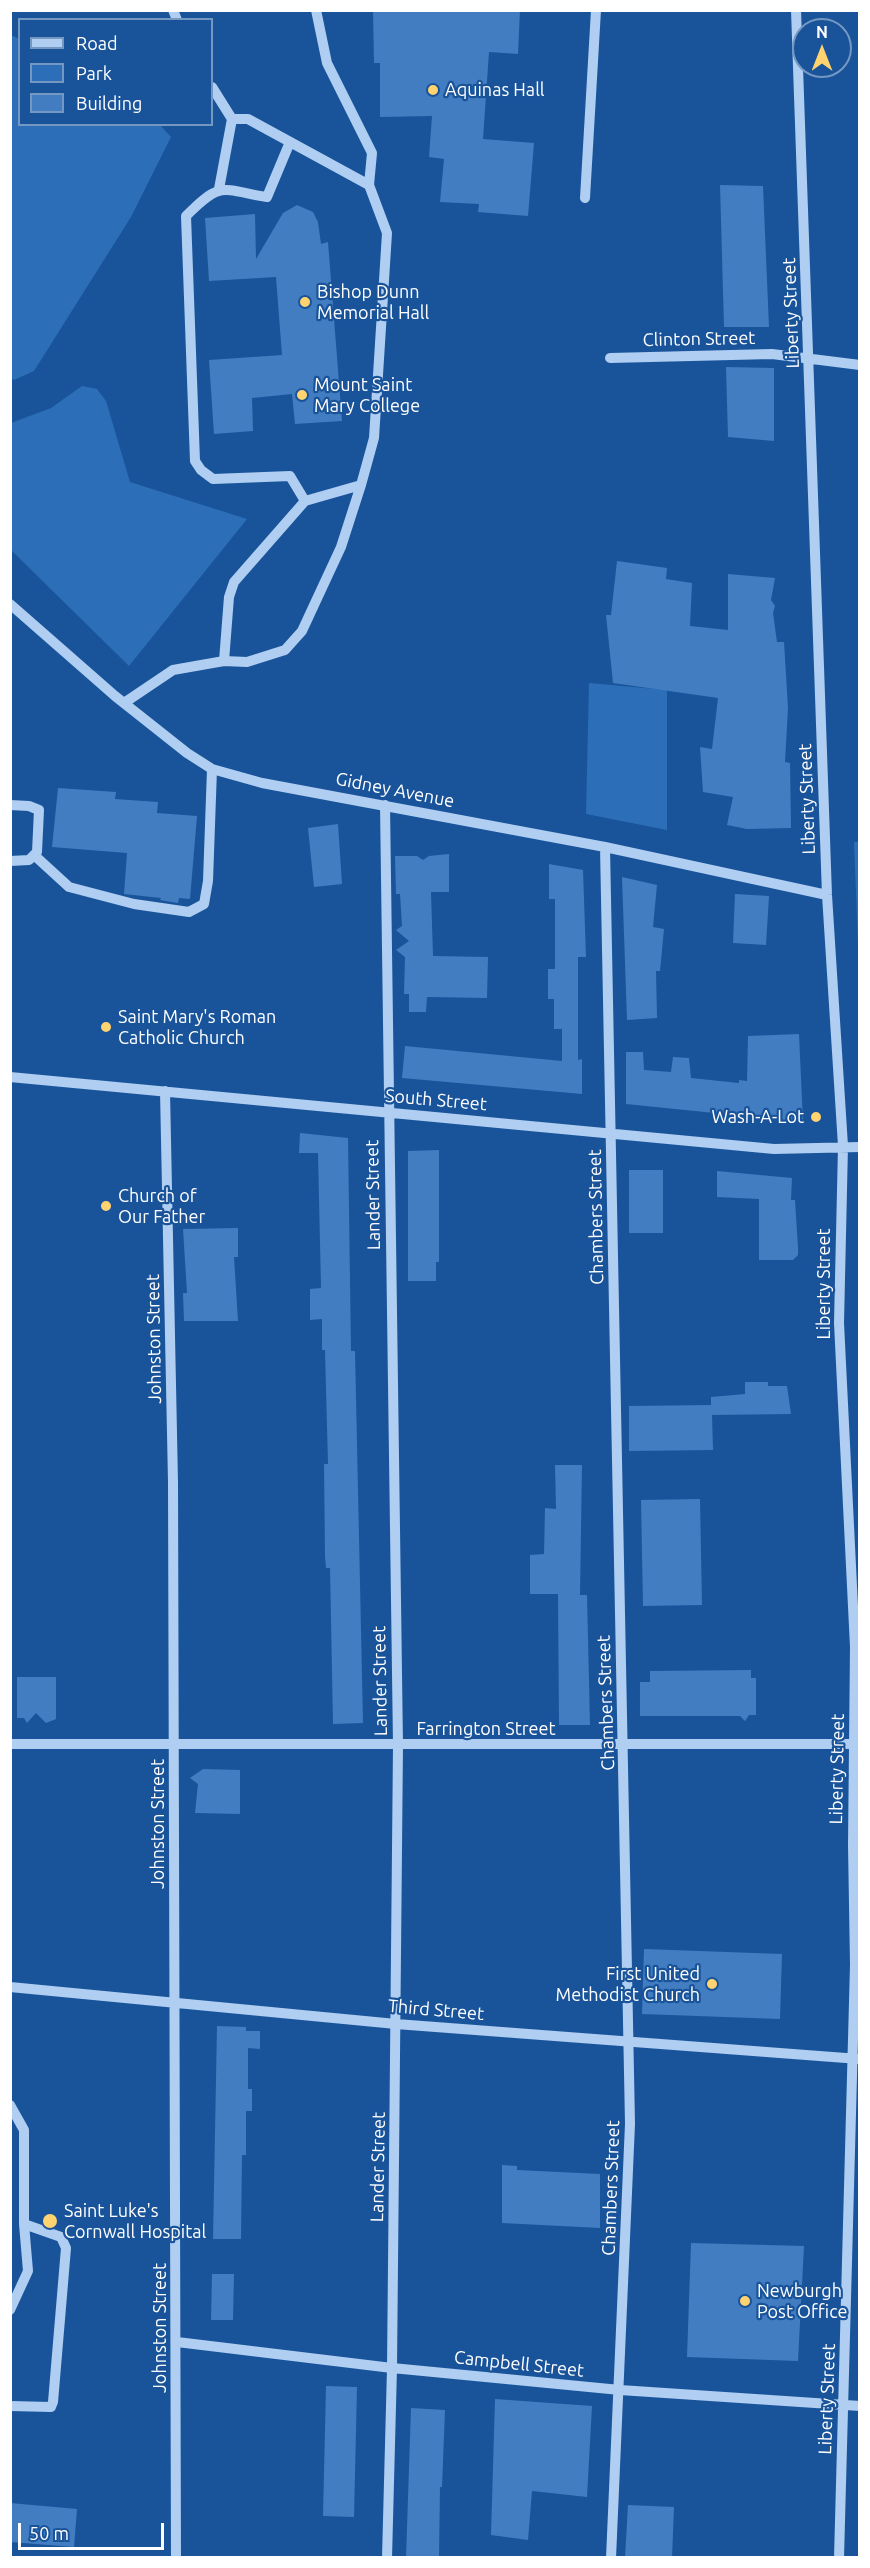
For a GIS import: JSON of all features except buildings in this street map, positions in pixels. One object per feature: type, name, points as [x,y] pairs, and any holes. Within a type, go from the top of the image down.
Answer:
[{"type":"street","points":[[124,703],[173,670],[224,661],[247,662],[285,650],[302,631],[341,547],[361,485],[374,438],[387,233],[369,185],[372,153],[327,63],[316,10]]},
{"type":"street","points":[[585,198],[596,10]]},
{"type":"street","name":"Liberty Street","points":[[796,10],[827,895],[843,1146],[839,1323],[855,1647],[854,2244],[843,2405],[839,2558]]},
{"type":"street","points":[[213,89],[232,119],[219,189]]},
{"type":"street","points":[[232,119],[248,119],[369,185]]},
{"type":"street","points":[[290,142],[267,197],[219,189],[208,194],[186,216],[195,461],[201,470],[213,479],[290,476],[305,501]]},
{"type":"street","name":"Clinton Street","points":[[610,358],[772,354],[860,365]]},
{"type":"street","points":[[224,661],[229,597],[234,582],[305,501],[361,485]]},
{"type":"street","name":"Gidney Avenue","points":[[10,604],[124,703],[186,753],[212,769],[262,783],[606,847],[827,895]]},
{"type":"street","points":[[34,855],[69,887],[134,904],[189,912],[204,904],[208,881],[212,769]]},
{"type":"street","points":[[10,805],[29,806],[39,810],[38,844],[34,855],[29,860],[10,861]]},
{"type":"street","name":"Lander Street","points":[[385,805],[398,1744],[392,2368],[387,2558]]},
{"type":"street","name":"Chambers Street","points":[[606,847],[612,1131],[616,1525],[624,1746],[630,2124],[611,2558]]},
{"type":"street","name":"South Street","points":[[10,1077],[389,1113],[612,1131],[774,1149],[843,1146],[860,1148]]},
{"type":"street","name":"Johnston Street","points":[[165,1091],[173,1482],[176,2558]]},
{"type":"street","name":"Farrington Street","points":[[10,1744],[624,1746],[854,1744]]},
{"type":"street","name":"Third Street","points":[[10,1987],[396,2024],[856,2059]]},
{"type":"street","points":[[10,2105],[24,2130],[24,2224],[28,2271],[10,2310]]},
{"type":"street","points":[[10,2406],[44,2409],[51,2407],[53,2402],[66,2248],[61,2237],[24,2224]]},
{"type":"street","name":"Campbell Street","points":[[177,2342],[392,2368],[620,2390],[860,2406]]},
{"type":"green space","points":[[11,35],[18,38],[18,126],[161,126],[171,137],[131,217],[34,371],[14,380],[10,377]]},
{"type":"green space","points":[[82,386],[97,389],[106,401],[130,482],[247,519],[129,666],[11,550],[11,423],[51,408]]},
{"type":"green space","points":[[589,683],[667,690],[667,830],[586,814]]},
{"type":"green space","points":[[854,842],[860,842],[859,970]]},
{"type":"place","name":"Aquinas Hall","points":[[433,90]]},
{"type":"place","name":"Bishop Dunn Memorial Hall","points":[[305,302]]},
{"type":"place","name":"Mount Saint Mary College","points":[[302,395]]},
{"type":"place","name":"Saint Mary's Roman Catholic Church","points":[[106,1027]]},
{"type":"place","name":"Wash-A-Lot","points":[[816,1117]]},
{"type":"place","name":"Church of Our Father","points":[[106,1206]]},
{"type":"place","name":"First United Methodist Church","points":[[712,1984]]},
{"type":"place","name":"Saint Luke's Cornwall Hospital","points":[[50,2221]]},
{"type":"place","name":"Newburgh Post Office","points":[[745,2301]]}]
